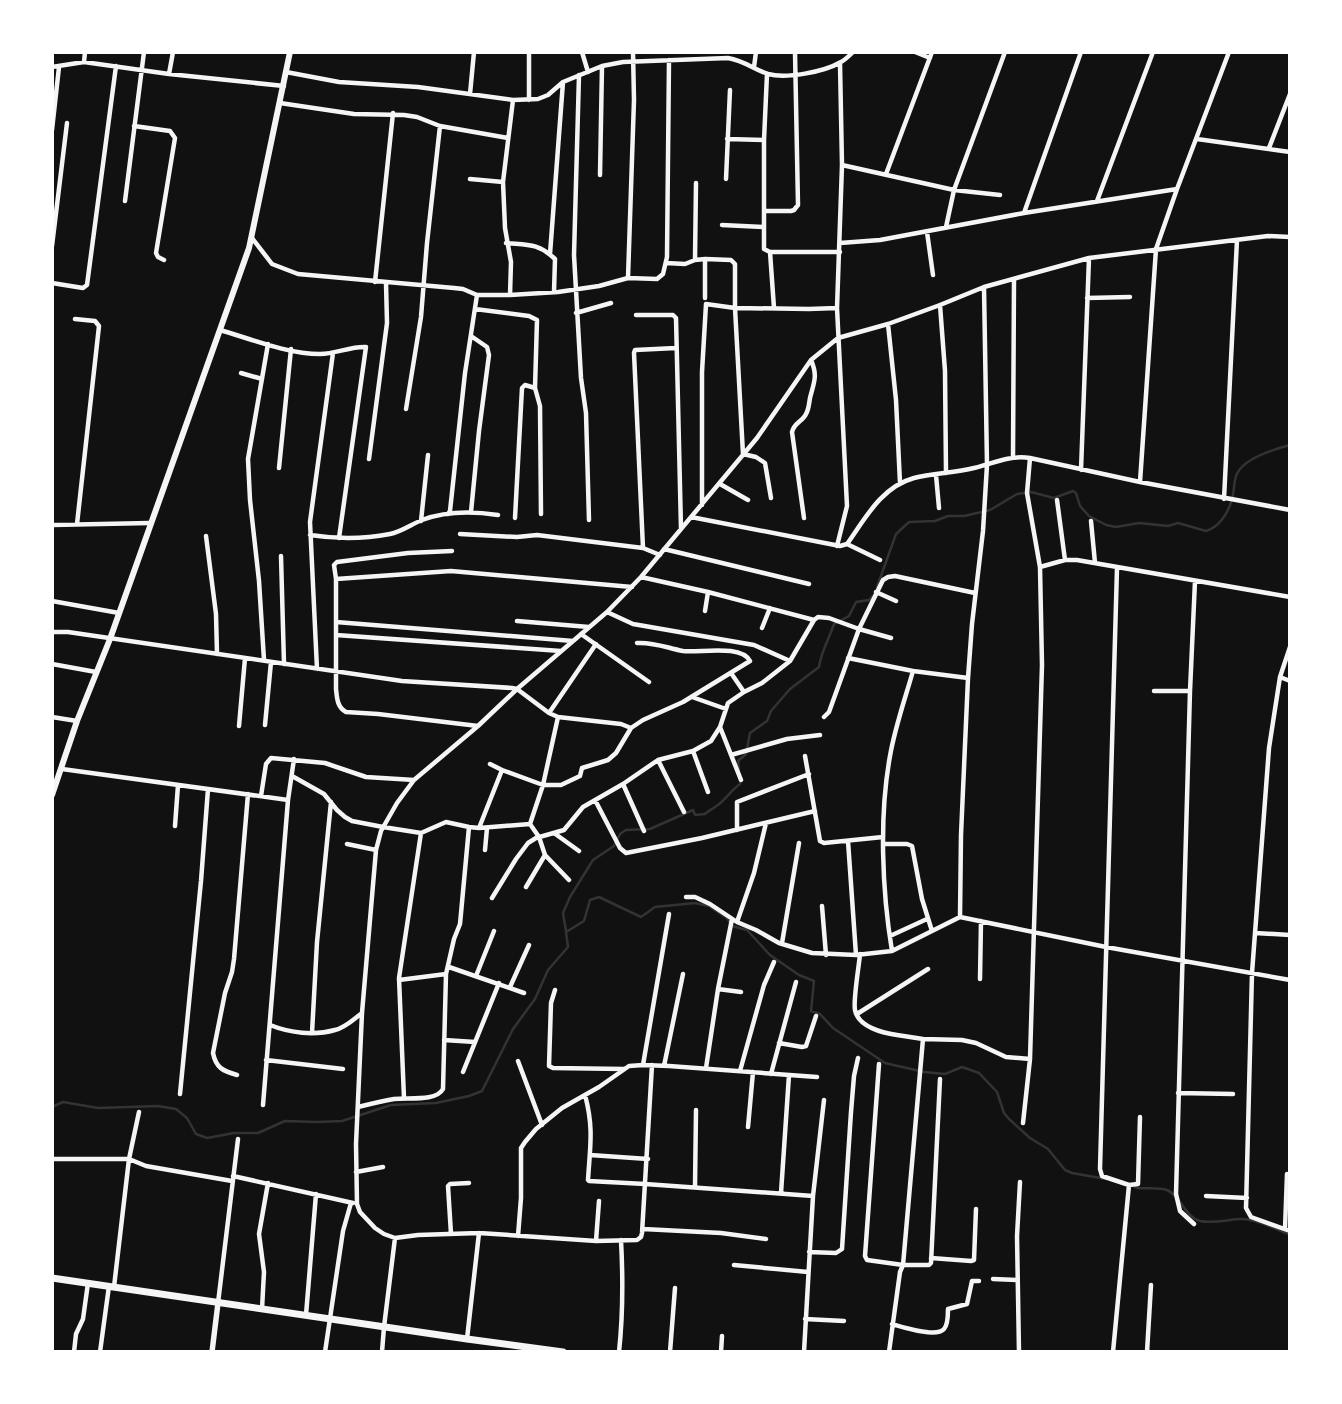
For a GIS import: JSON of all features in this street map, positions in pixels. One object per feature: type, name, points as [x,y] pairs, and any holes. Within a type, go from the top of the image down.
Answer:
[{"type":"main road","points":[[52,795],[56,776],[62,769],[77,721],[110,639],[252,238],[290,52]]},
{"type":"main road","points":[[52,1278],[468,1339],[502,1348],[563,1352]]},
{"type":"street","points":[[84,62],[85,52]]},
{"type":"street","points":[[125,201],[140,70],[144,52]]},
{"type":"street","points":[[169,74],[173,52]]},
{"type":"street","points":[[470,94],[474,52]]},
{"type":"street","points":[[529,52],[529,100]]},
{"type":"street","points":[[582,52],[588,72]]},
{"type":"street","points":[[628,278],[634,100],[633,52]]},
{"type":"street","points":[[754,67],[756,52]]},
{"type":"street","points":[[764,211],[791,211],[798,205],[795,52]]},
{"type":"street","points":[[286,72],[339,82],[418,87],[512,100],[529,100],[544,97],[563,82],[602,66],[633,61],[669,60],[683,55],[728,58],[744,62],[767,74],[777,76],[796,75],[840,62],[853,52]]},
{"type":"street","points":[[886,174],[931,55],[915,52]]},
{"type":"street","points":[[946,227],[954,190],[1005,52]]},
{"type":"street","points":[[1024,213],[1081,52]]},
{"type":"street","points":[[1097,200],[1152,52]]},
{"type":"street","points":[[1140,482],[1156,249],[1229,52]]},
{"type":"street","points":[[252,238],[272,264],[298,274],[463,289],[477,295],[554,292],[599,286],[628,278],[657,279],[663,274],[666,263],[669,60]]},
{"type":"street","points":[[52,67],[84,62],[169,74],[284,86]]},
{"type":"street","points":[[837,546],[847,506],[837,308],[842,165],[840,62]]},
{"type":"street","points":[[52,283],[85,287],[116,66]]},
{"type":"street","points":[[600,175],[602,66]]},
{"type":"street","points":[[52,130],[59,67]]},
{"type":"street","points":[[767,74],[764,140],[764,249],[770,252],[840,252]]},
{"type":"street","points":[[579,75],[574,255],[581,378],[585,394],[589,520]]},
{"type":"street","points":[[550,254],[563,82]]},
{"type":"street","points":[[726,180],[730,90]]},
{"type":"street","points":[[1269,148],[1290,94]]},
{"type":"street","points":[[510,295],[510,262],[506,243],[503,182],[512,100]]},
{"type":"street","points":[[280,103],[354,114],[393,114],[417,117],[440,126],[508,138]]},
{"type":"street","points":[[376,282],[393,114]]},
{"type":"street","points":[[52,246],[68,123]]},
{"type":"street","points":[[134,126],[170,131],[175,138],[156,253],[158,258],[164,260]]},
{"type":"street","points":[[406,409],[421,317],[440,126]]},
{"type":"street","points":[[1197,138],[1290,152]]},
{"type":"street","points":[[727,140],[764,140]]},
{"type":"street","points":[[842,165],[954,190],[1000,195]]},
{"type":"street","points":[[470,179],[503,182]]},
{"type":"street","points":[[695,260],[696,183]]},
{"type":"street","points":[[840,243],[880,240],[1097,200],[1177,189]]},
{"type":"street","points":[[722,225],[764,227]]},
{"type":"street","points":[[927,232],[933,275]]},
{"type":"street","points":[[652,1065],[643,1228],[641,1237],[637,1240],[596,1241],[479,1233],[395,1238],[375,1228],[360,1212],[356,1204],[357,1121],[362,1014],[376,850],[383,827],[397,803],[414,780],[607,612],[641,578],[720,484],[767,424],[811,360],[838,338],[888,324],[984,287],[1089,258],[1268,236],[1290,237]]},
{"type":"street","points":[[1224,499],[1237,240]]},
{"type":"street","points":[[506,243],[535,245],[550,254],[555,261],[554,292]]},
{"type":"street","points":[[770,252],[774,308]]},
{"type":"street","points":[[1081,470],[1089,258]]},
{"type":"street","points":[[666,263],[685,264],[695,260],[706,259],[731,260],[734,262],[743,454]]},
{"type":"street","points":[[705,298],[706,259]]},
{"type":"street","points":[[1013,457],[1014,280]]},
{"type":"street","points":[[369,459],[387,323],[386,282]]},
{"type":"street","points":[[960,917],[961,835],[968,678],[988,465],[984,287]]},
{"type":"street","points":[[448,514],[450,511],[465,373],[477,295]]},
{"type":"street","points":[[1087,298],[1130,297]]},
{"type":"street","points":[[576,313],[611,303]]},
{"type":"street","points":[[702,505],[702,372],[707,304],[735,308],[837,308]]},
{"type":"street","points":[[940,305],[945,371],[946,473]]},
{"type":"street","points":[[475,310],[529,316],[537,320],[535,388],[540,406],[541,514]]},
{"type":"street","points":[[636,315],[675,316],[681,529]]},
{"type":"street","points":[[75,319],[95,321],[99,326],[77,524]]},
{"type":"street","points":[[888,324],[896,400],[900,483]]},
{"type":"street","points":[[220,330],[312,354],[333,353],[366,347],[339,538]]},
{"type":"street","points":[[471,336],[487,346],[489,355],[471,512]]},
{"type":"street","points":[[264,660],[248,459],[268,344]]},
{"type":"street","points":[[643,548],[634,356],[635,350],[676,348]]},
{"type":"street","points":[[279,468],[291,350]]},
{"type":"street","points":[[317,669],[310,522],[333,353]]},
{"type":"street","points":[[804,518],[792,432],[794,426],[808,411],[815,378],[815,369],[811,360]]},
{"type":"street","points":[[241,373],[262,379]]},
{"type":"street","points":[[514,518],[522,388],[525,385],[535,388]]},
{"type":"street","points":[[743,454],[756,457],[765,463],[771,498]]},
{"type":"street","points":[[421,521],[428,455]]},
{"type":"street","points":[[847,544],[875,504],[900,483],[936,474],[988,465],[1013,457],[1030,458],[1224,499],[1290,510]]},
{"type":"street","points":[[1023,1124],[1030,1059],[1032,933],[1042,665],[1040,567],[1026,491],[1030,458]]},
{"type":"street","points":[[936,474],[940,508]]},
{"type":"street","points":[[720,484],[748,500]]},
{"type":"street","points":[[1057,500],[1065,560]]},
{"type":"street","points":[[310,535],[339,538],[389,534],[421,521],[448,514],[471,512],[498,515]]},
{"type":"street","points":[[691,517],[837,546],[847,544],[880,560]]},
{"type":"street","points":[[52,525],[150,522]]},
{"type":"street","points":[[1091,522],[1095,563]]},
{"type":"street","points":[[460,534],[517,537],[537,535],[643,548],[660,555]]},
{"type":"street","points":[[206,536],[216,614],[217,654]]},
{"type":"street","points":[[664,549],[808,584]]},
{"type":"street","points":[[452,551],[408,553],[337,562],[334,565],[336,579],[336,672],[338,702],[340,707],[346,712],[478,726]]},
{"type":"street","points":[[281,556],[284,664]]},
{"type":"street","points":[[1040,567],[1065,560],[1095,563],[1290,596]]},
{"type":"street","points":[[1117,568],[1100,1174],[1107,1179],[1137,1184],[1140,1117]]},
{"type":"street","points":[[336,579],[457,571],[632,587]]},
{"type":"street","points":[[824,717],[828,712],[859,629],[883,580],[896,576],[976,593]]},
{"type":"street","points":[[641,578],[708,592],[814,620],[823,617],[891,638]]},
{"type":"street","points":[[1194,1224],[1180,1211],[1176,1197],[1190,691],[1195,581]]},
{"type":"street","points":[[705,611],[708,592]]},
{"type":"street","points":[[876,592],[896,601]]},
{"type":"street","points":[[52,600],[119,614]]},
{"type":"street","points":[[762,628],[770,608]]},
{"type":"street","points":[[607,612],[633,624],[754,645],[790,661]]},
{"type":"street","points":[[492,898],[528,843],[539,837],[564,830],[581,809],[658,760],[693,751],[711,741],[720,727],[728,703],[762,683],[790,661],[814,620]]},
{"type":"street","points":[[517,621],[589,627]]},
{"type":"street","points":[[336,622],[574,641]]},
{"type":"street","points":[[52,632],[68,632],[336,672],[402,680],[518,689],[549,713],[558,717],[621,724],[631,728]]},
{"type":"street","points":[[582,634],[649,682]]},
{"type":"street","points":[[336,635],[560,651]]},
{"type":"street","points":[[490,764],[543,785],[566,783],[580,776],[580,769],[608,760],[616,753],[631,728],[643,720],[674,707],[750,663],[750,659],[744,655],[729,651],[683,651],[657,644],[637,643]]},
{"type":"street","points":[[549,713],[596,644]]},
{"type":"street","points":[[1287,1174],[1287,1230],[1251,1218],[1246,1208],[1252,973],[1269,748],[1280,677],[1290,647]]},
{"type":"street","points":[[239,726],[245,658]]},
{"type":"street","points":[[848,658],[913,671],[968,678]]},
{"type":"street","points":[[265,725],[270,662]]},
{"type":"street","points":[[52,664],[96,672]]},
{"type":"street","points":[[892,951],[883,837],[885,794],[890,756],[913,671]]},
{"type":"street","points":[[731,673],[744,692]]},
{"type":"street","points":[[1280,677],[1290,680]]},
{"type":"street","points":[[1154,691],[1190,691]]},
{"type":"street","points":[[692,697],[726,709]]},
{"type":"street","points":[[52,717],[77,721]]},
{"type":"street","points":[[530,824],[543,785],[558,717]]},
{"type":"street","points":[[720,727],[741,780]]},
{"type":"street","points":[[731,755],[787,739],[820,735]]},
{"type":"street","points":[[693,751],[708,792]]},
{"type":"street","points":[[805,756],[820,841],[824,843],[883,837]]},
{"type":"street","points":[[260,796],[268,760],[274,758],[325,763],[366,777],[414,780]]},
{"type":"street","points":[[263,1105],[288,800],[294,759]]},
{"type":"street","points":[[658,760],[684,812]]},
{"type":"street","points":[[62,769],[288,800]]},
{"type":"street","points":[[478,828],[502,770]]},
{"type":"street","points":[[737,830],[736,802],[808,774]]},
{"type":"street","points":[[292,776],[324,794],[337,810],[352,821],[421,833],[446,822],[478,828],[530,824]]},
{"type":"street","points":[[623,784],[644,831]]},
{"type":"street","points":[[175,826],[178,785]]},
{"type":"street","points":[[180,1094],[208,789]]},
{"type":"street","points":[[237,1075],[220,1068],[215,1061],[213,1053],[224,993],[232,972],[234,959],[248,794]]},
{"type":"street","points":[[595,800],[620,848],[626,853],[737,830],[815,811]]},
{"type":"street","points":[[312,1033],[331,802]]},
{"type":"street","points":[[706,1068],[718,989],[730,930],[754,873],[766,823]]},
{"type":"street","points":[[530,824],[539,837],[546,854],[569,880]]},
{"type":"street","points":[[358,1109],[387,1100],[426,1098],[441,1092],[443,1089],[446,974],[460,924],[470,827]]},
{"type":"street","points":[[485,850],[487,828]]},
{"type":"street","points":[[404,1098],[399,980],[421,833]]},
{"type":"street","points":[[554,833],[579,851]]},
{"type":"street","points":[[848,841],[858,955],[854,1009],[857,1014],[867,1025],[887,1034],[923,1039],[970,1041],[1006,1057],[1030,1059]]},
{"type":"street","points":[[782,944],[799,843]]},
{"type":"street","points":[[348,844],[376,850]]},
{"type":"street","points":[[884,844],[907,844],[912,846],[916,873],[927,919],[932,931]]},
{"type":"street","points":[[526,886],[546,854]]},
{"type":"street","points":[[686,897],[697,898],[734,921],[782,944],[826,955],[858,955],[892,951],[960,917],[1032,933],[1290,980]]},
{"type":"street","points":[[822,906],[826,955]]},
{"type":"street","points":[[643,1065],[669,914]]},
{"type":"street","points":[[890,936],[927,919]]},
{"type":"street","points":[[980,979],[981,921]]},
{"type":"street","points":[[476,976],[494,931]]},
{"type":"street","points":[[1255,932],[1290,935]]},
{"type":"street","points":[[510,987],[529,945]]},
{"type":"street","points":[[740,1071],[764,985],[774,962]]},
{"type":"street","points":[[449,967],[524,993]]},
{"type":"street","points":[[857,1014],[928,969]]},
{"type":"street","points":[[399,980],[446,974]]},
{"type":"street","points":[[664,1066],[683,974]]},
{"type":"street","points":[[772,1074],[796,982]]},
{"type":"street","points":[[463,1072],[499,983]]},
{"type":"street","points":[[718,989],[741,992]]},
{"type":"street","points":[[555,990],[551,1003],[549,1066],[553,1068],[625,1069]]},
{"type":"street","points":[[270,1024],[284,1030],[312,1033],[336,1030],[362,1014]]},
{"type":"street","points":[[779,1043],[806,1046],[816,1016]]},
{"type":"street","points":[[889,1352],[900,1272],[903,1265],[923,1039]]},
{"type":"street","points":[[444,1040],[475,1042]]},
{"type":"street","points":[[809,1252],[836,1253],[842,1249],[851,1103],[858,1058]]},
{"type":"street","points":[[266,1060],[343,1069]]},
{"type":"street","points":[[518,1061],[542,1124]]},
{"type":"street","points":[[879,1064],[865,1256],[867,1260],[903,1265],[931,1263],[940,1079]]},
{"type":"street","points":[[518,1236],[522,1148],[542,1124],[562,1108],[625,1069],[634,1065],[652,1065],[817,1077]]},
{"type":"street","points":[[748,1127],[753,1072]]},
{"type":"street","points":[[781,1193],[789,1075]]},
{"type":"street","points":[[1178,1093],[1234,1094]]},
{"type":"street","points":[[585,1095],[590,1112],[592,1130],[589,1181],[813,1196]]},
{"type":"street","points":[[804,1352],[813,1196],[824,1100]]},
{"type":"street","points":[[695,1187],[696,1110]]},
{"type":"street","points":[[102,1351],[129,1159],[139,1112]]},
{"type":"street","points":[[212,1352],[238,1139]]},
{"type":"street","points":[[590,1155],[648,1159]]},
{"type":"street","points":[[52,1159],[129,1159],[146,1166],[268,1183],[356,1204]]},
{"type":"street","points":[[356,1172],[383,1167]]},
{"type":"street","points":[[1018,1352],[1017,1236],[1020,1182]]},
{"type":"street","points":[[262,1309],[264,1272],[259,1234],[268,1183]]},
{"type":"street","points":[[451,1234],[448,1186],[450,1184],[469,1183]]},
{"type":"street","points":[[1113,1352],[1129,1184]]},
{"type":"street","points":[[306,1315],[316,1194]]},
{"type":"street","points":[[1206,1196],[1247,1198]]},
{"type":"street","points":[[596,1241],[599,1201]]},
{"type":"street","points":[[325,1352],[343,1231],[351,1203]]},
{"type":"street","points":[[931,1258],[974,1260],[976,1209]]},
{"type":"street","points":[[643,1228],[766,1239]]},
{"type":"street","points":[[468,1339],[479,1233]]},
{"type":"street","points":[[382,1352],[395,1238]]},
{"type":"street","points":[[619,1352],[623,1273],[621,1240]]},
{"type":"street","points":[[734,1266],[808,1272]]},
{"type":"street","points":[[993,1279],[1017,1280]]},
{"type":"street","points":[[892,1324],[926,1332],[935,1333],[942,1331],[946,1328],[948,1310],[967,1304],[972,1281],[979,1281]]},
{"type":"street","points":[[74,1352],[76,1334],[83,1319],[88,1283]]},
{"type":"street","points":[[1147,1352],[1151,1285]]},
{"type":"street","points":[[670,1352],[674,1288]]},
{"type":"street","points":[[805,1318],[844,1321]]},
{"type":"street","points":[[721,1352],[722,1336]]},
{"type":"waterway","points":[[877,587],[896,534],[909,522],[935,521],[948,516],[964,516],[990,510],[1017,494],[1031,492],[1054,498],[1073,491],[1076,493],[1080,506],[1089,516],[1106,525],[1116,527],[1139,523],[1168,526],[1178,523],[1206,531],[1216,526],[1229,508],[1234,492],[1236,475],[1242,467],[1254,458],[1290,445]]},
{"type":"waterway","points":[[739,770],[738,761],[746,754],[750,733],[767,721],[771,711],[790,689],[819,667],[834,624],[849,616],[856,602],[869,600],[874,595]]},
{"type":"waterway","points":[[566,931],[563,913],[570,897],[593,860],[614,846],[620,834],[626,830],[650,829],[693,810],[695,815],[705,814],[740,784],[740,780]]},
{"type":"waterway","points":[[52,1107],[63,1102],[98,1108],[158,1106],[176,1109],[187,1118],[196,1134],[207,1138],[234,1133],[258,1133],[285,1121],[342,1121],[391,1105],[436,1103],[469,1096],[482,1091],[513,1029],[535,999],[548,970],[568,947],[566,932],[584,921],[590,900],[599,897],[641,917],[655,907],[695,903],[709,906],[727,918],[732,926],[747,930],[770,955],[799,975],[814,981],[811,1011],[820,1014],[833,1028],[885,1063],[924,1072],[945,1074],[962,1067],[979,1073],[997,1092],[1004,1113],[1009,1119],[1030,1138],[1048,1149],[1065,1170],[1106,1179]]},
{"type":"waterway","points":[[1133,1186],[1137,1188],[1167,1190],[1176,1197],[1190,1215],[1200,1221],[1248,1219],[1290,1235]]}]
